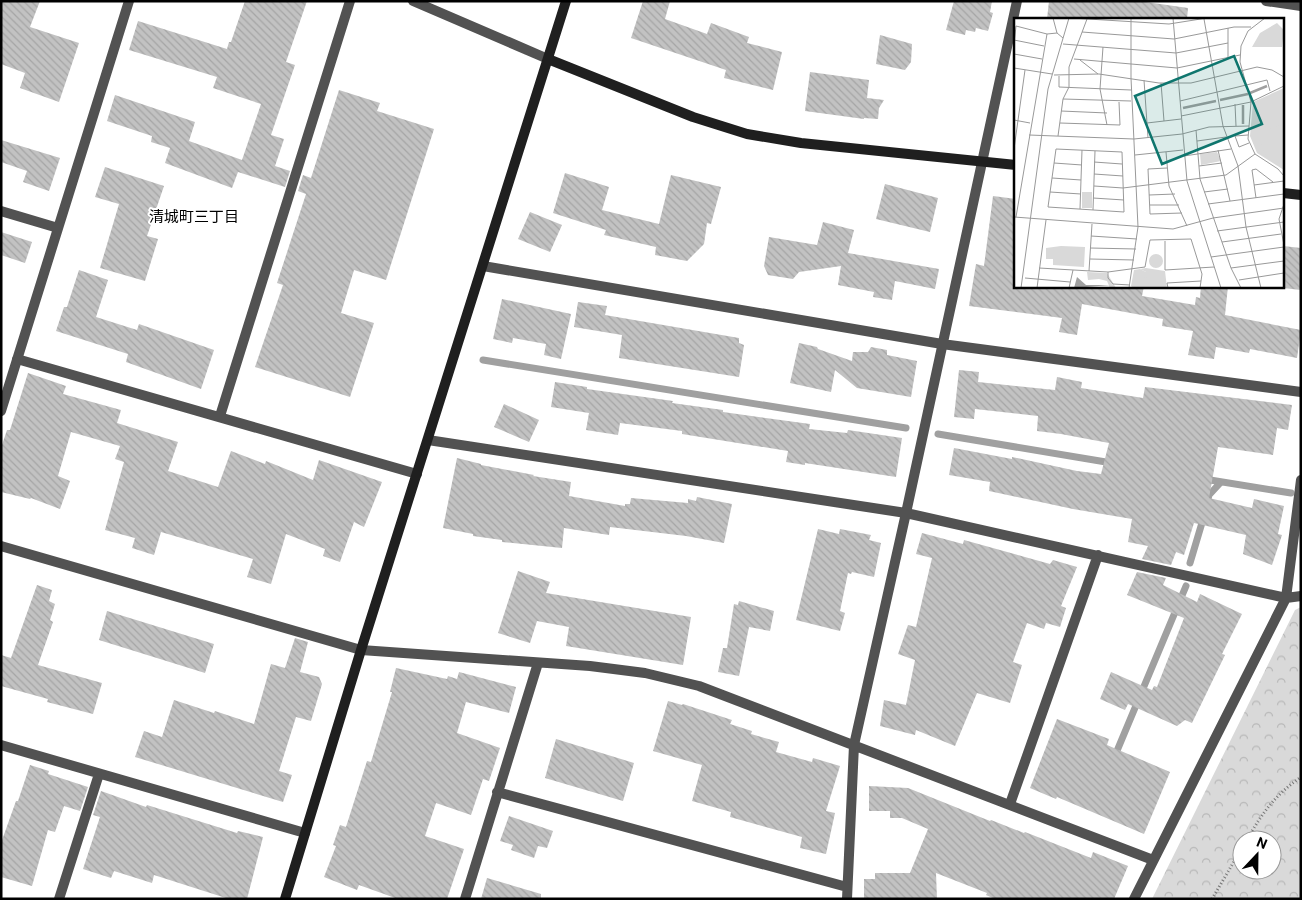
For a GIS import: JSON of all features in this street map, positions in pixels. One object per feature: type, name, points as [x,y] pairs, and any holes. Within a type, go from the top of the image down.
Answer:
[{"type":"street","points":[[1,411],[129,1]]},
{"type":"street","points":[[220,416],[350,1]]},
{"type":"street","points":[[413,1],[693,117],[747,134],[801,143],[1014,165]]},
{"type":"street","points":[[285,899],[361,650],[566,1]]},
{"type":"street","points":[[848,899],[854,744],[1017,1]]},
{"type":"street","points":[[1266,1],[1301,6]]},
{"type":"street","points":[[1284,193],[1301,195]]},
{"type":"street","points":[[1,212],[58,228]]},
{"type":"street","points":[[483,266],[942,344],[1301,392]]},
{"type":"street","points":[[17,359],[417,474]]},
{"type":"street","points":[[428,440],[906,513],[1286,598],[1301,596]]},
{"type":"street","points":[[1134,899],[1286,598],[1301,480]]},
{"type":"street","points":[[1,546],[361,650],[538,664],[590,666],[645,672],[699,686],[1153,860]]},
{"type":"street","points":[[1010,804],[1098,556]]},
{"type":"street","points":[[465,899],[538,664]]},
{"type":"street","points":[[1,745],[305,833]]},
{"type":"street","points":[[59,899],[99,774]]},
{"type":"street","points":[[497,792],[847,887]]},
{"type":"path","points":[[1252,830],[1268,805],[1284,789],[1301,777]]},
{"type":"path","points":[[1212,899],[1232,865]]},
{"type":"green space","points":[[1301,607],[1301,899],[1152,899],[1295,610]]},
{"type":"building","points":[[1,1],[40,1],[30,27],[79,43],[59,102],[20,88],[25,73],[1,64]]},
{"type":"building","points":[[245,1],[307,1],[286,62],[295,65],[271,135],[284,139],[275,166],[290,171],[285,187],[238,172],[232,188],[165,163],[170,148],[151,142],[152,136],[107,121],[115,95],[195,122],[189,141],[242,160],[261,104],[213,88],[217,77],[129,50],[138,21],[227,49]]},
{"type":"building","points":[[643,1],[670,1],[665,19],[707,34],[711,23],[749,37],[747,43],[782,52],[773,90],[724,78],[726,70],[631,38]]},
{"type":"building","points":[[954,1],[992,1],[990,12],[993,13],[988,31],[976,28],[975,32],[966,30],[965,35],[946,30]]},
{"type":"building","points":[[1049,1],[1139,1],[1188,8],[1187,18],[1047,18]]},
{"type":"building","points":[[880,35],[912,44],[911,62],[905,70],[876,64]]},
{"type":"building","points":[[810,72],[869,80],[867,98],[884,100],[879,108],[878,119],[864,119],[805,111]]},
{"type":"building","points":[[339,90],[380,103],[377,111],[434,129],[386,280],[354,270],[341,313],[374,323],[350,397],[255,367],[283,285],[277,283],[306,194],[298,191],[303,175],[311,178]]},
{"type":"building","points":[[1,140],[60,158],[49,191],[23,182],[27,171],[1,162]]},
{"type":"building","points":[[105,167],[164,186],[147,236],[158,239],[145,281],[100,268],[119,204],[95,197]]},
{"type":"building","points":[[565,173],[609,187],[602,210],[659,224],[671,175],[721,187],[711,224],[707,223],[704,244],[687,261],[655,255],[656,247],[604,235],[606,230],[553,213]]},
{"type":"building","points":[[885,184],[938,198],[930,232],[876,219]]},
{"type":"building","points":[[993,196],[1014,199],[1014,288],[1144,288],[1142,296],[1195,305],[1196,297],[1200,298],[1201,288],[1228,288],[1225,315],[1301,330],[1297,358],[1250,349],[1249,353],[1216,347],[1214,359],[1188,355],[1193,331],[1162,326],[1163,319],[1082,304],[1077,335],[1059,332],[1062,318],[969,306],[976,264],[984,266]]},
{"type":"building","points":[[530,212],[562,225],[550,252],[518,239]]},
{"type":"building","points":[[823,222],[854,230],[848,253],[939,269],[935,289],[895,281],[892,300],[873,297],[874,292],[838,285],[841,266],[799,272],[793,279],[768,275],[764,266],[769,237],[817,245]]},
{"type":"building","points":[[1,232],[32,242],[25,263],[1,255]]},
{"type":"building","points":[[1284,246],[1301,248],[1301,290],[1283,288]]},
{"type":"building","points":[[79,270],[108,280],[96,317],[137,330],[139,324],[214,350],[201,389],[126,362],[128,354],[56,331],[64,307],[67,307]]},
{"type":"building","points":[[502,299],[571,314],[561,359],[544,355],[546,344],[513,338],[512,343],[493,339]]},
{"type":"building","points":[[578,302],[607,306],[605,315],[739,338],[739,343],[744,345],[739,377],[619,358],[622,335],[574,327]]},
{"type":"building","points":[[799,343],[817,347],[852,361],[853,352],[868,352],[871,347],[887,350],[887,355],[917,361],[911,397],[857,388],[835,370],[831,392],[790,383]]},
{"type":"building","points":[[959,370],[979,372],[978,382],[1055,390],[1057,377],[1082,382],[1081,388],[1143,398],[1145,387],[1292,405],[1288,430],[1277,428],[1273,455],[1218,447],[1209,498],[1252,508],[1254,499],[1284,506],[1278,534],[1282,535],[1272,565],[1243,554],[1246,535],[1194,523],[1184,555],[1176,552],[1171,565],[1142,559],[1148,546],[1128,542],[1132,519],[1073,509],[989,491],[990,482],[949,475],[954,448],[1101,474],[1109,443],[1037,431],[1038,416],[975,409],[974,419],[954,417]]},
{"type":"building","points":[[28,373],[66,386],[63,394],[121,410],[117,423],[178,442],[168,471],[218,487],[231,451],[265,464],[266,461],[313,480],[319,460],[382,482],[364,527],[354,522],[340,562],[323,556],[325,549],[286,534],[271,584],[247,577],[253,559],[161,532],[154,555],[132,548],[135,538],[105,530],[124,462],[115,459],[120,446],[71,432],[58,476],[70,481],[60,509],[31,498],[1,492],[1,448],[7,430],[10,430]]},
{"type":"building","points":[[555,382],[587,387],[587,389],[673,401],[672,403],[723,410],[723,412],[810,424],[809,429],[847,433],[848,430],[902,438],[896,477],[805,463],[805,465],[786,462],[788,451],[682,434],[682,431],[620,423],[618,435],[586,430],[589,413],[551,407]]},
{"type":"building","points":[[504,404],[539,420],[529,442],[494,427]]},
{"type":"building","points":[[457,458],[533,476],[571,482],[569,496],[625,506],[625,504],[630,504],[631,498],[688,503],[688,499],[696,501],[697,497],[732,504],[724,543],[686,536],[610,527],[609,535],[564,528],[562,548],[502,542],[502,540],[473,536],[473,534],[443,528]]},
{"type":"building","points":[[818,529],[839,534],[840,529],[871,535],[869,540],[881,543],[874,577],[852,572],[851,574],[848,573],[840,611],[845,613],[840,631],[796,620]]},
{"type":"building","points":[[922,533],[963,544],[964,540],[1050,564],[1053,560],[1077,567],[1061,606],[1066,608],[1060,627],[1046,623],[1044,629],[1027,623],[1013,662],[1022,665],[1010,703],[977,693],[955,746],[916,730],[915,735],[880,726],[884,700],[906,705],[915,660],[898,654],[908,625],[916,627],[932,558],[916,554]]},
{"type":"building","points":[[518,571],[550,582],[546,593],[691,617],[683,665],[566,646],[569,627],[537,621],[530,643],[498,633]]},
{"type":"building","points":[[1137,572],[1166,578],[1163,585],[1197,602],[1200,594],[1242,614],[1222,654],[1225,655],[1192,723],[1185,720],[1177,726],[1128,704],[1125,710],[1100,699],[1111,672],[1152,690],[1154,686],[1157,687],[1184,618],[1127,595]]},
{"type":"building","points":[[37,585],[52,590],[49,601],[55,604],[50,620],[53,622],[38,665],[102,683],[93,714],[47,702],[48,699],[1,686],[1,655],[11,658]]},
{"type":"building","points":[[739,601],[774,611],[770,631],[749,627],[739,676],[718,672],[723,648],[727,648],[734,604],[738,605]]},
{"type":"building","points":[[107,611],[214,644],[205,673],[99,640]]},
{"type":"building","points":[[295,638],[308,642],[300,672],[319,677],[322,684],[311,721],[296,717],[279,771],[292,775],[283,802],[135,757],[144,731],[162,737],[174,700],[254,724],[271,664],[285,668]]},
{"type":"building","points":[[396,668],[447,679],[448,676],[457,679],[459,672],[516,687],[509,713],[466,702],[457,733],[500,748],[489,781],[483,779],[471,815],[436,803],[425,836],[464,849],[447,899],[398,899],[359,885],[357,890],[324,877],[336,846],[333,845],[340,825],[346,827],[367,761],[371,762],[392,692],[390,692]]},
{"type":"building","points":[[668,701],[732,720],[730,724],[752,731],[751,734],[779,742],[776,752],[812,762],[813,758],[840,766],[826,811],[835,813],[826,854],[800,848],[802,837],[730,817],[731,812],[692,801],[702,765],[653,751]]},
{"type":"building","points":[[1057,719],[1109,739],[1107,745],[1170,772],[1144,834],[1057,797],[1056,799],[1030,788]]},
{"type":"building","points":[[556,739],[634,763],[623,801],[545,778]]},
{"type":"building","points":[[30,765],[49,771],[48,774],[88,787],[80,811],[64,806],[55,832],[48,830],[32,886],[1,877],[1,843]]},
{"type":"building","points":[[869,786],[908,788],[990,821],[1025,832],[1091,858],[1093,852],[1128,866],[1114,899],[995,899],[986,895],[987,893],[936,873],[937,899],[864,899],[864,879],[875,879],[875,873],[910,873],[928,829],[902,818],[890,818],[890,811],[869,811]]},
{"type":"building","points":[[101,791],[146,807],[147,805],[237,833],[238,831],[263,837],[247,899],[229,899],[154,875],[152,883],[114,871],[111,878],[83,869],[100,817],[93,815]]},
{"type":"building","points":[[509,816],[553,831],[547,848],[538,846],[534,858],[511,850],[513,845],[500,841]]},
{"type":"building","points":[[487,878],[541,894],[541,899],[481,899]]},
{"type":"waterway","points":[[483,360],[906,428]]},
{"type":"waterway","points":[[938,434],[1112,463]]},
{"type":"waterway","points":[[1204,479],[1291,493]]},
{"type":"waterway","points":[[1207,503],[1209,495],[1221,482]]},
{"type":"waterway","points":[[1190,563],[1204,516]]},
{"type":"waterway","points":[[1114,758],[1186,586]]},
{"type":"district","name":"清城町三丁目","points":[[194,217]]}]
